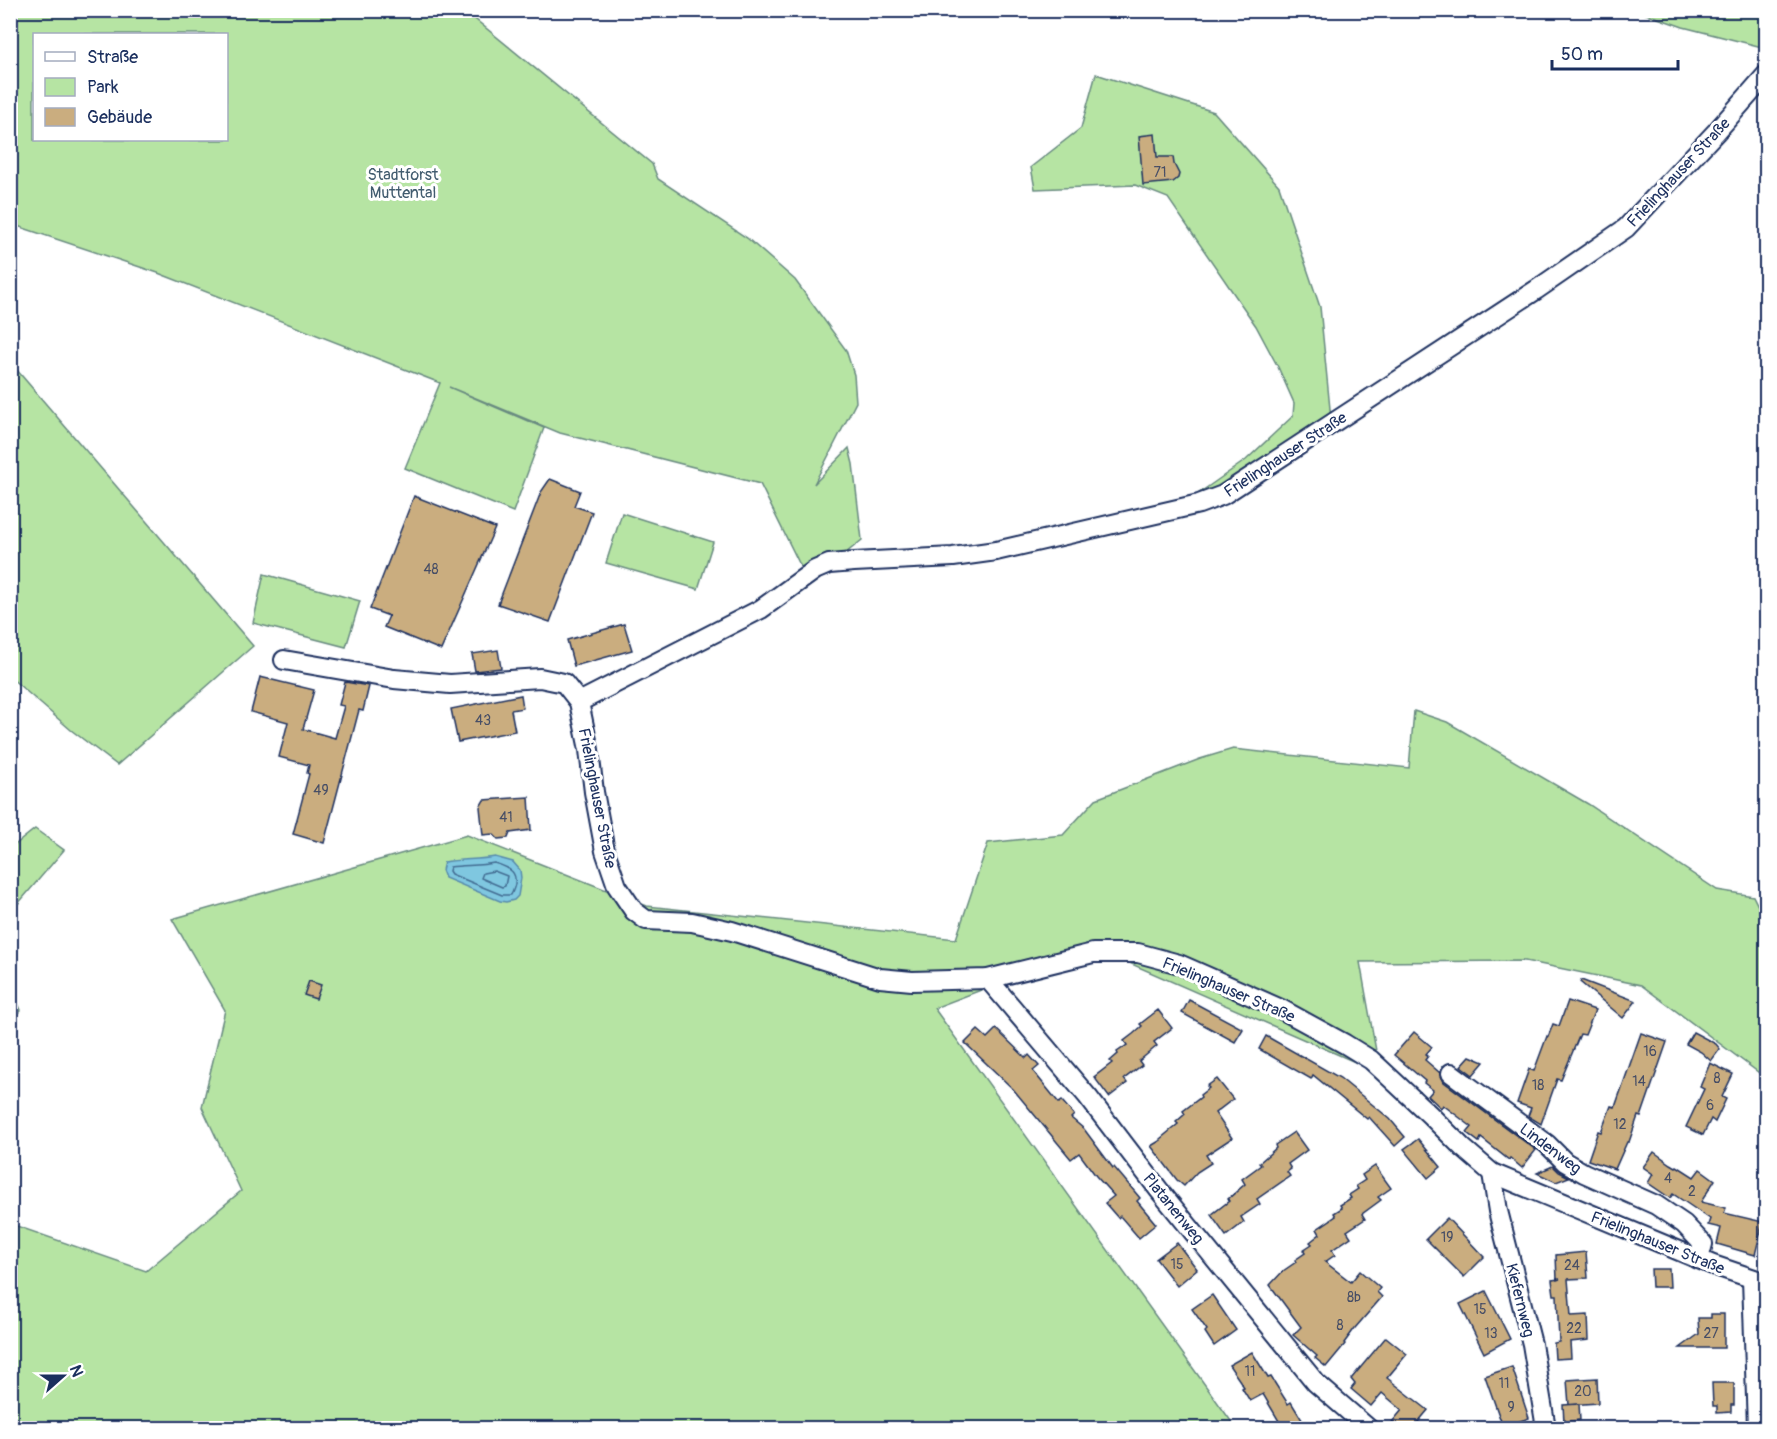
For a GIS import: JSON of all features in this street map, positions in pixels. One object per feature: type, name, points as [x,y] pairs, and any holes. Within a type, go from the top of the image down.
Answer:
[{"type":"street","name":"Frielinghauser Straße","points":[[1759,1281],[1699,1259],[1492,1173],[1371,1059],[1281,1009],[1179,964],[1138,953],[1093,953],[988,980],[912,981],[880,978],[732,931],[692,922],[646,920],[634,911],[617,886],[605,851],[579,702],[761,609],[815,570],[829,564],[953,557],[996,551],[1199,504],[1223,495],[1626,228],[1767,75]]},
{"type":"street","points":[[285,660],[394,679],[450,684],[540,678],[564,683],[579,702]]},
{"type":"street","name":"Platanenweg","points":[[988,980],[1088,1097],[1159,1190],[1316,1383],[1356,1425]]},
{"type":"street","name":"Lindenweg","points":[[1451,1073],[1547,1144],[1565,1162],[1612,1187],[1656,1205],[1684,1224],[1703,1244],[1699,1259]]},
{"type":"street","name":"Kiefernweg","points":[[1492,1173],[1498,1211],[1532,1344],[1546,1428]]},
{"type":"street","points":[[1757,1428],[1759,1281]]},
{"type":"green space","name":"Stadtforst Muttental","points":[[11,11],[465,11],[652,164],[658,179],[747,238],[795,280],[846,350],[854,375],[856,402],[814,484],[849,448],[862,540],[841,557],[804,573],[760,484],[560,433],[449,387],[544,428],[513,512],[405,468],[440,383],[158,273],[11,224]]},
{"type":"green space","points":[[1638,11],[1766,11],[1766,48],[1683,27]]},
{"type":"green space","points":[[1096,74],[1214,112],[1279,186],[1320,307],[1331,419],[1230,483],[1189,500],[1246,460],[1293,416],[1294,403],[1256,326],[1168,198],[1135,185],[1035,189],[1031,167],[1081,128]]},
{"type":"green space","points":[[10,362],[253,646],[117,765],[71,730],[11,678]]},
{"type":"green space","points":[[622,513],[713,542],[698,589],[606,563]]},
{"type":"green space","points":[[264,574],[360,601],[346,647],[253,623]]},
{"type":"green space","points":[[1414,711],[1447,722],[1588,804],[1717,890],[1753,896],[1766,922],[1766,1078],[1641,985],[1525,961],[1360,962],[1380,1073],[1093,947],[934,1008],[1236,1428],[11,1428],[11,1224],[146,1271],[241,1191],[202,1107],[225,1010],[172,919],[467,835],[647,906],[956,939],[988,843],[1063,835],[1096,799],[1200,759],[1233,749],[1409,768]]},
{"type":"green space","points":[[35,829],[64,850],[11,912],[11,848]]},
{"type":"green space","points":[[10,986],[21,1010],[11,1019],[10,1019]]},
{"type":"water","points":[[495,857],[513,862],[520,870],[518,896],[514,900],[500,901],[445,878],[442,870],[444,862]]},
{"type":"building","points":[[1155,134],[1157,157],[1173,157],[1179,174],[1173,182],[1143,185],[1139,136]]},
{"type":"building","points":[[550,479],[580,491],[574,506],[592,512],[550,622],[498,604],[541,492]]},
{"type":"building","points":[[414,496],[495,528],[441,650],[384,627],[389,616],[370,609]]},
{"type":"building","points":[[624,624],[632,650],[574,666],[567,640]]},
{"type":"building","points":[[498,650],[501,668],[475,671],[472,654]]},
{"type":"building","points":[[260,677],[314,690],[303,729],[335,738],[344,706],[339,705],[345,682],[369,686],[363,711],[359,710],[324,843],[293,834],[309,774],[307,773],[309,765],[279,757],[288,722],[251,712]]},
{"type":"building","points":[[521,695],[523,708],[511,710],[515,731],[458,742],[451,709]]},
{"type":"building","points":[[529,797],[531,830],[510,833],[508,838],[498,839],[493,834],[483,835],[480,807],[484,800]]},
{"type":"building","points":[[1581,980],[1636,1001],[1623,1018],[1580,982]]},
{"type":"building","points":[[309,981],[321,985],[316,999],[304,995]]},
{"type":"building","points":[[1189,1000],[1243,1029],[1235,1042],[1182,1013]]},
{"type":"building","points":[[1568,1001],[1595,1010],[1585,1035],[1580,1034],[1561,1080],[1557,1079],[1541,1124],[1528,1116],[1531,1108],[1517,1103],[1529,1069],[1534,1071],[1547,1036],[1553,1024],[1559,1026]]},
{"type":"building","points":[[1158,1010],[1172,1028],[1154,1042],[1157,1046],[1139,1061],[1142,1065],[1124,1079],[1127,1083],[1109,1097],[1094,1077],[1112,1063],[1110,1061],[1118,1054],[1117,1052],[1127,1045],[1124,1041],[1142,1026],[1140,1024]]},
{"type":"building","points":[[996,1029],[1026,1058],[1029,1055],[1039,1066],[1033,1071],[1059,1103],[1062,1101],[1074,1115],[1071,1118],[1084,1129],[1113,1168],[1140,1198],[1137,1201],[1156,1224],[1139,1238],[1105,1203],[1114,1196],[1079,1153],[1071,1159],[1013,1089],[965,1043],[978,1030],[987,1038]]},
{"type":"building","points":[[1414,1032],[1432,1047],[1426,1054],[1428,1056],[1425,1060],[1440,1073],[1444,1082],[1536,1150],[1522,1168],[1481,1138],[1479,1142],[1467,1133],[1472,1127],[1443,1105],[1441,1108],[1428,1096],[1433,1090],[1394,1055]]},
{"type":"building","points":[[1693,1032],[1716,1044],[1720,1049],[1711,1061],[1701,1052],[1686,1044]]},
{"type":"building","points":[[1641,1033],[1667,1042],[1641,1117],[1638,1116],[1629,1142],[1615,1169],[1588,1160],[1598,1131],[1601,1132],[1611,1106],[1615,1107]]},
{"type":"building","points":[[1266,1036],[1340,1078],[1390,1119],[1405,1137],[1395,1146],[1369,1117],[1367,1119],[1313,1075],[1311,1079],[1259,1049]]},
{"type":"building","points":[[1470,1056],[1484,1062],[1473,1075],[1461,1066]]},
{"type":"building","points":[[1710,1063],[1733,1074],[1722,1097],[1726,1099],[1715,1122],[1711,1119],[1703,1135],[1686,1127],[1704,1089],[1700,1087]]},
{"type":"building","points":[[1217,1079],[1233,1099],[1215,1113],[1232,1138],[1206,1155],[1211,1163],[1197,1172],[1184,1186],[1151,1146],[1178,1124],[1176,1122],[1185,1114],[1183,1111],[1201,1097],[1200,1095],[1209,1088],[1207,1086]]},
{"type":"building","points":[[1294,1132],[1307,1150],[1288,1164],[1291,1169],[1287,1172],[1290,1176],[1257,1199],[1260,1204],[1241,1217],[1244,1222],[1226,1236],[1211,1215],[1245,1184],[1242,1179],[1261,1165],[1259,1163],[1276,1148],[1275,1145]]},
{"type":"building","points":[[1418,1139],[1441,1167],[1428,1178],[1404,1149]]},
{"type":"building","points":[[1654,1152],[1694,1177],[1700,1169],[1715,1180],[1701,1202],[1726,1208],[1724,1213],[1763,1222],[1755,1255],[1717,1244],[1721,1228],[1708,1225],[1710,1219],[1673,1194],[1670,1198],[1648,1183],[1653,1174],[1643,1167]]},
{"type":"building","points":[[1375,1166],[1391,1188],[1378,1197],[1381,1200],[1362,1214],[1365,1219],[1347,1231],[1351,1237],[1332,1250],[1335,1255],[1325,1262],[1351,1282],[1360,1271],[1380,1288],[1377,1292],[1382,1297],[1326,1367],[1293,1335],[1301,1327],[1270,1285],[1305,1253],[1303,1250],[1320,1234],[1317,1229],[1336,1216],[1334,1213],[1342,1208],[1340,1205],[1351,1198],[1349,1195],[1358,1189],[1356,1186],[1365,1180],[1362,1175]]},
{"type":"building","points":[[1553,1166],[1569,1177],[1556,1182],[1537,1173]]},
{"type":"building","points":[[1447,1218],[1484,1257],[1464,1277],[1426,1239]]},
{"type":"building","points":[[1177,1243],[1197,1269],[1177,1286],[1156,1259]]},
{"type":"building","points":[[1586,1252],[1588,1278],[1568,1279],[1571,1316],[1588,1315],[1589,1340],[1570,1342],[1571,1358],[1555,1359],[1554,1343],[1559,1342],[1557,1295],[1554,1295],[1552,1280],[1557,1279],[1556,1255]]},
{"type":"building","points":[[1651,1269],[1669,1269],[1670,1287],[1652,1287]]},
{"type":"building","points":[[1486,1291],[1510,1339],[1484,1353],[1460,1304]]},
{"type":"building","points":[[1212,1295],[1236,1330],[1214,1346],[1205,1332],[1207,1330],[1192,1309]]},
{"type":"building","points":[[1711,1314],[1724,1314],[1724,1348],[1680,1348],[1699,1334],[1698,1318],[1711,1318]]},
{"type":"building","points":[[1386,1337],[1407,1354],[1387,1378],[1428,1410],[1413,1428],[1400,1428],[1392,1422],[1402,1410],[1382,1393],[1371,1406],[1351,1389],[1355,1384],[1351,1379]]},
{"type":"building","points":[[1252,1352],[1288,1404],[1291,1402],[1307,1428],[1283,1428],[1263,1394],[1250,1401],[1242,1388],[1244,1387],[1229,1365]]},
{"type":"building","points":[[1512,1367],[1529,1418],[1503,1427],[1485,1376]]},
{"type":"building","points":[[1597,1378],[1598,1403],[1569,1405],[1567,1380]]},
{"type":"building","points":[[1712,1383],[1734,1383],[1734,1405],[1731,1405],[1731,1412],[1717,1413],[1717,1406],[1713,1406]]},
{"type":"building","points":[[1579,1404],[1580,1420],[1564,1422],[1563,1405]]}]
